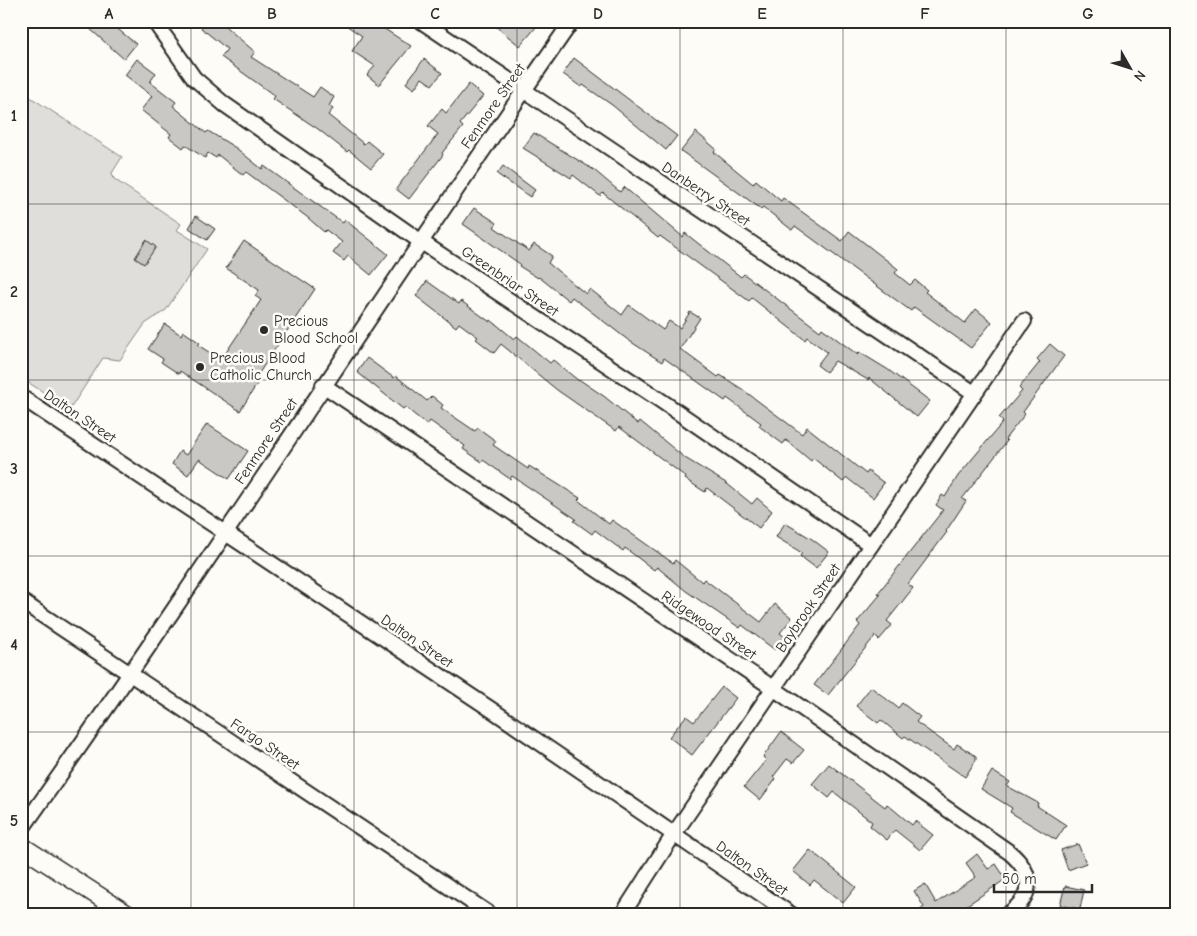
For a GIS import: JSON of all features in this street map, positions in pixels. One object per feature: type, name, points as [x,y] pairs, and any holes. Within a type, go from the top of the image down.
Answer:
[{"type":"main road","points":[[21,846],[128,915]]},
{"type":"street","name":"Greenbriar Street","points":[[154,21],[194,78],[224,104],[420,241],[660,400],[871,545]]},
{"type":"street","name":"Danberry Street","points":[[421,21],[974,393]]},
{"type":"street","name":"Fenmore Street","points":[[21,830],[130,673],[420,241],[572,21]]},
{"type":"street","name":"Baybrook Street","points":[[622,915],[674,834],[1024,321]]},
{"type":"street","name":"Ridgewood Street","points":[[323,385],[773,688],[969,823],[1019,861],[1026,869],[1029,880],[1027,891],[1021,902],[1007,915]]},
{"type":"street","name":"Dalton Street","points":[[21,397],[792,915]]},
{"type":"street","name":"Fargo Street","points":[[21,601],[491,915]]},
{"type":"shaded area","points":[[21,91],[122,157],[112,173],[114,179],[181,224],[177,230],[207,249],[166,310],[145,324],[120,360],[103,358],[70,409],[21,378]]},
{"type":"building","points":[[81,21],[108,21],[136,44],[124,59]]},
{"type":"building","points":[[207,21],[219,21],[255,52],[251,57],[313,97],[320,87],[334,97],[329,106],[333,109],[328,115],[364,144],[367,141],[383,154],[371,168],[349,150],[347,152],[318,129],[273,99],[275,96],[221,57],[227,49],[201,28]]},
{"type":"building","points":[[340,21],[372,21],[411,46],[379,85],[367,75],[375,66],[352,51],[362,36]]},
{"type":"building","points":[[489,21],[532,21],[537,26],[520,46]]},
{"type":"building","points":[[574,58],[677,136],[666,150],[612,105],[563,74]]},
{"type":"building","points":[[137,59],[156,73],[150,82],[176,102],[173,106],[206,133],[208,131],[236,148],[262,169],[264,166],[343,223],[345,220],[388,254],[371,275],[348,256],[344,261],[333,253],[342,242],[326,230],[324,232],[307,217],[246,172],[243,175],[218,155],[216,158],[208,153],[205,158],[185,145],[183,148],[169,137],[171,134],[141,110],[152,96],[125,75]]},
{"type":"building","points":[[424,59],[442,73],[432,85],[422,78],[414,89],[406,83]]},
{"type":"building","points":[[469,84],[483,96],[460,124],[463,127],[409,199],[396,189],[438,134],[428,126],[442,109],[446,113]]},
{"type":"building","points":[[696,132],[716,149],[714,152],[753,184],[756,180],[781,201],[783,198],[842,241],[849,231],[898,269],[895,273],[910,285],[915,280],[927,290],[925,292],[965,323],[976,309],[992,322],[971,348],[914,307],[911,311],[795,226],[792,230],[763,207],[761,209],[681,151]]},
{"type":"building","points":[[534,133],[594,170],[620,192],[624,187],[683,237],[685,233],[741,277],[744,274],[820,331],[822,328],[858,355],[859,352],[887,369],[930,401],[917,417],[869,378],[868,380],[835,361],[826,372],[817,365],[827,352],[807,337],[805,340],[752,298],[749,301],[660,236],[658,238],[603,193],[600,196],[573,175],[571,178],[523,148]]},
{"type":"building","points":[[503,166],[535,190],[530,197],[497,174]]},
{"type":"building","points":[[474,208],[497,223],[494,227],[529,251],[534,244],[552,256],[548,263],[586,294],[590,289],[622,315],[629,305],[663,330],[669,321],[680,328],[690,312],[700,318],[680,349],[718,377],[720,375],[742,389],[802,434],[807,427],[866,474],[868,471],[884,483],[873,498],[847,478],[843,482],[813,458],[811,461],[786,440],[783,444],[759,426],[761,423],[727,398],[725,401],[664,358],[662,362],[628,340],[572,297],[569,301],[539,277],[519,266],[520,264],[463,224]]},
{"type":"building","points":[[196,216],[215,229],[207,240],[189,228]]},
{"type":"building","points":[[146,240],[156,247],[144,264],[135,258]]},
{"type":"building","name":"Precious Blood School","points":[[244,241],[315,289],[253,382],[257,384],[240,411],[180,371],[179,374],[161,362],[163,359],[148,349],[165,324],[181,335],[183,331],[200,343],[198,345],[221,360],[261,300],[255,296],[259,290],[226,268]]},
{"type":"building","points":[[427,281],[459,304],[461,301],[490,322],[491,320],[514,339],[517,336],[550,363],[553,360],[579,381],[605,397],[638,424],[640,421],[685,458],[726,483],[752,504],[757,498],[772,511],[759,528],[707,488],[705,492],[685,479],[686,477],[619,427],[616,431],[557,390],[501,344],[494,353],[476,339],[478,337],[459,323],[456,327],[416,296]]},
{"type":"building","points":[[1050,344],[1064,356],[1023,412],[1025,414],[1005,439],[1007,441],[962,499],[966,501],[947,532],[908,584],[913,588],[887,621],[892,625],[879,640],[875,636],[828,695],[814,685],[860,625],[857,622],[880,595],[878,593],[943,510],[936,505],[942,495],[945,497],[958,476],[1003,422],[999,418],[1022,391],[1019,388],[1040,362],[1037,359]]},
{"type":"building","points":[[367,358],[394,378],[396,376],[427,401],[432,396],[443,405],[441,408],[475,431],[478,428],[496,441],[493,445],[528,469],[529,466],[580,498],[578,500],[609,524],[612,520],[673,563],[675,560],[702,582],[704,579],[761,622],[775,604],[792,618],[780,633],[785,637],[775,650],[742,625],[740,628],[686,591],[657,567],[654,570],[625,548],[623,551],[595,530],[592,534],[574,521],[576,519],[512,476],[510,479],[483,460],[482,462],[463,449],[465,446],[430,421],[427,425],[405,407],[403,409],[357,372]]},
{"type":"building","points":[[207,424],[248,451],[229,479],[199,459],[188,475],[172,464],[180,451],[186,455]]},
{"type":"building","points":[[785,523],[829,552],[816,568],[800,556],[802,553],[776,537]]},
{"type":"building","points":[[722,687],[736,698],[692,755],[669,737],[686,716],[694,722]]},
{"type":"building","points":[[871,687],[898,708],[902,703],[920,717],[916,722],[954,749],[957,744],[976,756],[976,760],[965,777],[905,736],[903,738],[881,720],[878,723],[856,706]]},
{"type":"building","points":[[781,732],[804,750],[793,763],[787,759],[773,777],[776,779],[760,800],[744,787],[766,760],[763,757]]},
{"type":"building","points":[[829,764],[885,807],[887,804],[912,825],[915,821],[933,835],[920,850],[895,830],[887,840],[870,826],[872,822],[834,792],[829,798],[812,784]]},
{"type":"building","points":[[992,771],[1010,782],[1007,786],[1038,803],[1037,806],[1066,825],[1056,840],[1010,812],[1012,808],[981,789]]},
{"type":"building","points":[[1078,844],[1086,863],[1068,870],[1061,850]]},
{"type":"building","points":[[810,850],[856,887],[843,903],[814,880],[810,885],[793,871]]},
{"type":"building","points":[[977,854],[988,869],[996,864],[1006,879],[952,915],[914,915],[924,907],[914,891],[925,884],[936,903],[976,877],[966,863]]},
{"type":"building","points":[[1065,886],[1084,890],[1080,909],[1060,905]]},
{"type":"place","name":"Precious Blood School","points":[[264,330]]},
{"type":"place","name":"Precious Blood Catholic Church","points":[[200,367]]}]
